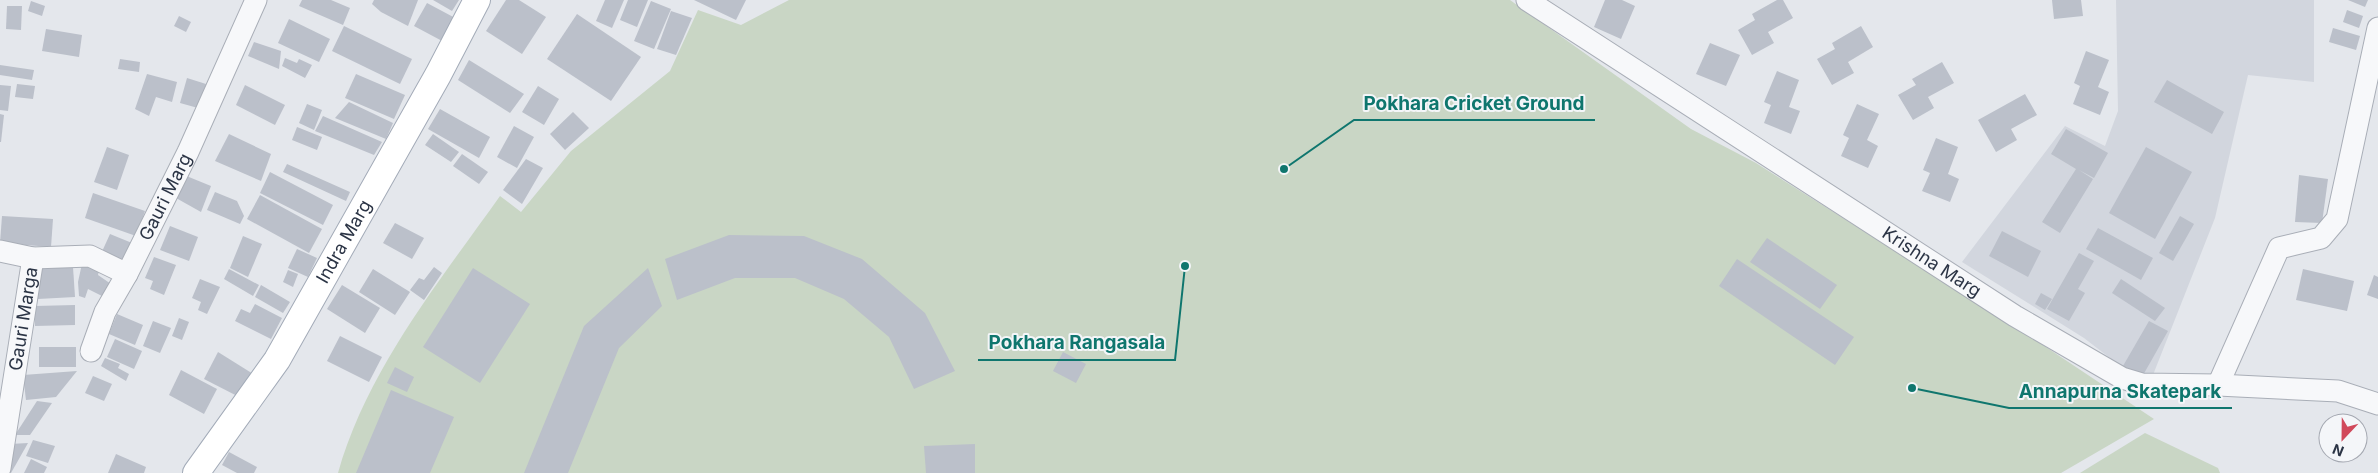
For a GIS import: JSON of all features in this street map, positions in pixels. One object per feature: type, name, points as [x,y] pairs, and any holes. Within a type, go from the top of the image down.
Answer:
[{"type":"main road","name":"Indra Marg","points":[[196,473],[277,360],[438,75],[477,0]]},
{"type":"street","name":"Gauri Marg","points":[[91,351],[105,312],[127,274],[188,152],[256,0]]},
{"type":"street","name":"Krishna Marg","points":[[1527,0],[2015,316],[2122,378],[2142,384],[2218,385],[2338,391],[2378,404]]},
{"type":"street","points":[[2218,385],[2279,248],[2321,238],[2337,219],[2378,28]]},
{"type":"street","points":[[0,251],[33,258],[90,256],[127,274]]},
{"type":"street","name":"Gauri Marga","points":[[0,468],[33,258]]},
{"type":"shaded area","points":[[2116,0],[2314,0],[2314,82],[2248,75],[2215,218],[2151,380],[2119,365],[2084,338],[1962,262],[2065,126],[2105,146],[2118,111]]},
{"type":"green space","points":[[789,0],[1510,0],[1691,129],[1756,163],[2028,335],[2154,419],[2061,473],[338,473],[351,435],[367,398],[386,363],[430,294],[500,196],[521,212],[571,151],[670,71],[698,10],[741,25]]},
{"type":"green space","points":[[2145,433],[2218,468],[2220,473],[2080,473]]},
{"type":"building","points":[[302,0],[331,0],[350,8],[343,25],[299,6]]},
{"type":"building","points":[[374,0],[418,0],[408,26],[381,12],[372,4]]},
{"type":"building","points":[[433,0],[459,0],[452,11]]},
{"type":"building","points":[[506,0],[519,0],[546,17],[522,54],[486,31]]},
{"type":"building","points":[[605,0],[624,0],[612,28],[596,21]]},
{"type":"building","points":[[628,0],[648,0],[637,27],[620,20]]},
{"type":"building","points":[[694,0],[746,0],[736,20]]},
{"type":"building","points":[[1605,0],[1622,0],[1635,6],[1621,39],[1594,27]]},
{"type":"building","points":[[1777,0],[1783,0],[1793,18],[1768,32],[1774,43],[1752,55],[1738,30],[1755,20],[1752,14]]},
{"type":"building","points":[[2052,0],[2081,0],[2083,16],[2054,19]]},
{"type":"building","points":[[2348,0],[2368,0],[2365,7]]},
{"type":"building","points":[[31,1],[45,6],[42,16],[28,11]]},
{"type":"building","points":[[651,1],[671,9],[654,49],[634,41]]},
{"type":"building","points":[[427,3],[457,19],[444,42],[414,26]]},
{"type":"building","points":[[7,6],[22,6],[21,30],[6,29]]},
{"type":"building","points":[[2347,10],[2363,16],[2359,28],[2343,22]]},
{"type":"building","points":[[671,11],[692,18],[676,55],[657,49]]},
{"type":"building","points":[[577,14],[641,57],[611,101],[547,59]]},
{"type":"building","points":[[179,16],[191,22],[186,32],[174,26]]},
{"type":"building","points":[[289,19],[330,39],[319,62],[278,43]]},
{"type":"building","points":[[344,26],[412,59],[400,84],[332,51]]},
{"type":"building","points":[[1861,26],[1873,47],[1848,62],[1854,73],[1832,85],[1817,59],[1835,49],[1832,43]]},
{"type":"building","points":[[2333,28],[2360,36],[2356,50],[2329,42]]},
{"type":"building","points":[[46,29],[82,35],[79,57],[42,51]]},
{"type":"building","points":[[254,42],[281,51],[279,69],[248,56]]},
{"type":"building","points":[[1710,43],[1740,55],[1726,86],[1696,74]]},
{"type":"building","points":[[2086,51],[2109,60],[2098,87],[2109,92],[2100,115],[2073,104],[2080,86],[2074,83]]},
{"type":"building","points":[[285,58],[297,63],[299,59],[312,65],[305,78],[282,66]]},
{"type":"building","points":[[120,59],[140,62],[139,72],[118,69]]},
{"type":"building","points":[[469,60],[524,94],[510,113],[458,80]]},
{"type":"building","points":[[1942,62],[1954,83],[1928,97],[1934,108],[1913,120],[1898,95],[1916,85],[1912,79]]},
{"type":"building","points":[[0,65],[34,70],[32,80],[0,75]]},
{"type":"building","points":[[1777,71],[1799,80],[1789,107],[1800,111],[1791,134],[1764,123],[1771,105],[1764,102]]},
{"type":"building","points":[[147,74],[177,82],[172,102],[156,97],[149,116],[135,109]]},
{"type":"building","points":[[356,74],[405,95],[394,119],[345,98]]},
{"type":"building","points":[[187,78],[206,84],[198,108],[180,103]]},
{"type":"building","points":[[2167,80],[2224,112],[2212,134],[2154,102]]},
{"type":"building","points":[[17,84],[35,86],[33,99],[15,97]]},
{"type":"building","points":[[0,85],[11,86],[8,111],[0,110]]},
{"type":"building","points":[[245,85],[285,105],[275,125],[236,105]]},
{"type":"building","points":[[538,86],[559,99],[544,125],[522,112]]},
{"type":"building","points":[[2025,94],[2037,115],[2011,129],[2017,140],[1996,152],[1978,120]]},
{"type":"building","points":[[349,102],[393,123],[386,139],[335,118]]},
{"type":"building","points":[[307,104],[322,110],[314,130],[299,123]]},
{"type":"building","points":[[1857,104],[1879,114],[1867,140],[1878,146],[1868,168],[1841,156],[1849,138],[1843,135]]},
{"type":"building","points":[[440,109],[490,137],[479,158],[428,129]]},
{"type":"building","points":[[573,112],[589,128],[565,150],[550,134]]},
{"type":"building","points":[[0,114],[4,115],[1,142],[0,142]]},
{"type":"building","points":[[323,116],[382,142],[374,155],[315,131]]},
{"type":"building","points":[[514,126],[534,137],[517,168],[497,157]]},
{"type":"building","points":[[297,127],[322,137],[317,150],[292,140]]},
{"type":"building","points":[[2066,129],[2108,153],[2094,178],[2079,170],[2093,179],[2060,233],[2042,222],[2076,169],[2051,154]]},
{"type":"building","points":[[229,134],[271,154],[261,181],[215,161]]},
{"type":"building","points":[[433,134],[459,152],[451,162],[425,145]]},
{"type":"building","points":[[1936,138],[1958,147],[1948,174],[1959,179],[1950,202],[1922,191],[1930,173],[1923,170]]},
{"type":"building","points":[[107,147],[129,155],[117,190],[94,182]]},
{"type":"building","points":[[2146,147],[2192,172],[2155,239],[2109,213]]},
{"type":"building","points":[[462,154],[488,172],[479,184],[453,166]]},
{"type":"building","points":[[526,159],[543,168],[522,204],[503,190]]},
{"type":"building","points":[[287,164],[350,192],[346,201],[283,172]]},
{"type":"building","points":[[270,172],[333,205],[323,225],[260,193]]},
{"type":"building","points":[[184,175],[211,186],[201,212],[176,198]]},
{"type":"building","points":[[2299,175],[2328,179],[2322,223],[2295,222]]},
{"type":"building","points":[[215,192],[237,201],[244,216],[240,224],[207,210]]},
{"type":"building","points":[[93,193],[145,211],[136,236],[85,218]]},
{"type":"building","points":[[260,195],[322,229],[309,253],[247,219]]},
{"type":"building","points":[[2,216],[53,219],[51,247],[0,243]]},
{"type":"building","points":[[2180,216],[2194,224],[2173,261],[2159,253]]},
{"type":"building","points":[[395,223],[424,238],[412,259],[383,243]]},
{"type":"building","points":[[170,226],[198,237],[189,261],[160,250]]},
{"type":"building","points":[[2098,228],[2153,258],[2141,280],[2086,249]]},
{"type":"building","points":[[2002,231],[2041,251],[2028,277],[1989,256]]},
{"type":"building","points":[[110,234],[132,243],[123,266],[100,256]]},
{"type":"building","points":[[729,235],[804,236],[862,259],[925,313],[955,371],[914,389],[889,337],[844,299],[795,278],[735,278],[677,300],[665,259]]},
{"type":"building","points":[[243,236],[262,244],[248,277],[230,268]]},
{"type":"building","points":[[1767,238],[1837,285],[1820,309],[1750,262]]},
{"type":"building","points":[[297,249],[317,258],[308,277],[288,268]]},
{"type":"building","points":[[2079,253],[2094,261],[2078,289],[2085,293],[2069,321],[2047,309]]},
{"type":"building","points":[[154,257],[176,265],[164,295],[150,289],[153,281],[145,278]]},
{"type":"building","points":[[83,259],[100,266],[98,275],[111,284],[104,297],[88,289],[85,298],[79,296],[78,282]]},
{"type":"building","points":[[1737,259],[1854,337],[1835,365],[1719,286]]},
{"type":"building","points":[[73,267],[75,297],[38,299],[37,269]]},
{"type":"building","points":[[434,267],[442,273],[424,300],[410,290],[419,278],[424,280]]},
{"type":"building","points":[[473,268],[530,304],[480,383],[423,347]]},
{"type":"building","points":[[648,268],[662,306],[619,348],[568,473],[524,473],[584,326]]},
{"type":"building","points":[[229,269],[259,285],[253,296],[224,279]]},
{"type":"building","points":[[373,269],[410,292],[395,315],[359,292]]},
{"type":"building","points":[[2303,269],[2354,281],[2347,311],[2296,300]]},
{"type":"building","points":[[288,270],[298,274],[293,287],[283,282]]},
{"type":"building","points":[[2374,275],[2378,277],[2378,299],[2367,295]]},
{"type":"building","points":[[200,279],[220,287],[207,314],[198,310],[201,302],[192,298]]},
{"type":"building","points":[[2121,279],[2165,308],[2155,321],[2112,293]]},
{"type":"building","points":[[261,285],[290,302],[283,313],[255,297]]},
{"type":"building","points":[[342,285],[380,308],[365,333],[327,309]]},
{"type":"building","points":[[2041,293],[2052,299],[2045,310],[2035,304]]},
{"type":"building","points":[[255,304],[282,318],[271,339],[235,321],[241,309],[250,313]]},
{"type":"building","points":[[75,305],[75,325],[35,326],[35,306]]},
{"type":"building","points":[[117,314],[143,325],[135,345],[109,334]]},
{"type":"building","points":[[179,318],[189,322],[182,340],[172,336]]},
{"type":"building","points":[[153,321],[171,328],[160,353],[143,346]]},
{"type":"building","points":[[2149,321],[2168,331],[2142,377],[2123,366]]},
{"type":"building","points":[[340,336],[382,357],[369,382],[327,361]]},
{"type":"building","points":[[115,339],[142,351],[134,369],[107,357]]},
{"type":"building","points":[[39,347],[76,347],[76,367],[39,367]]},
{"type":"building","points":[[218,352],[258,377],[245,400],[204,379]]},
{"type":"building","points":[[1063,352],[1086,364],[1076,383],[1053,371]]},
{"type":"building","points":[[105,358],[120,364],[118,368],[129,374],[126,381],[101,366]]},
{"type":"building","points":[[395,367],[414,377],[407,392],[387,383]]},
{"type":"building","points":[[181,370],[217,389],[204,414],[169,395]]},
{"type":"building","points":[[77,371],[56,397],[26,400],[23,375]]},
{"type":"building","points":[[93,376],[112,384],[104,401],[85,393]]},
{"type":"building","points":[[391,390],[454,417],[430,473],[356,473]]},
{"type":"building","points":[[37,401],[52,403],[30,435],[15,435]]},
{"type":"building","points":[[33,440],[55,446],[48,463],[26,456]]},
{"type":"building","points":[[28,443],[11,473],[3,469],[10,444]]},
{"type":"building","points":[[975,444],[975,473],[926,473],[924,446]]},
{"type":"building","points":[[229,452],[257,467],[254,473],[237,473],[222,465]]},
{"type":"building","points":[[116,454],[146,467],[144,473],[108,473]]},
{"type":"building","points":[[31,459],[47,467],[44,473],[24,473]]},
{"type":"place","name":"Pokhara Cricket Ground","points":[[1284,169]]},
{"type":"place","name":"Pokhara Rangasala","points":[[1185,266]]},
{"type":"place","name":"Annapurna Skatepark","points":[[1912,388]]}]
